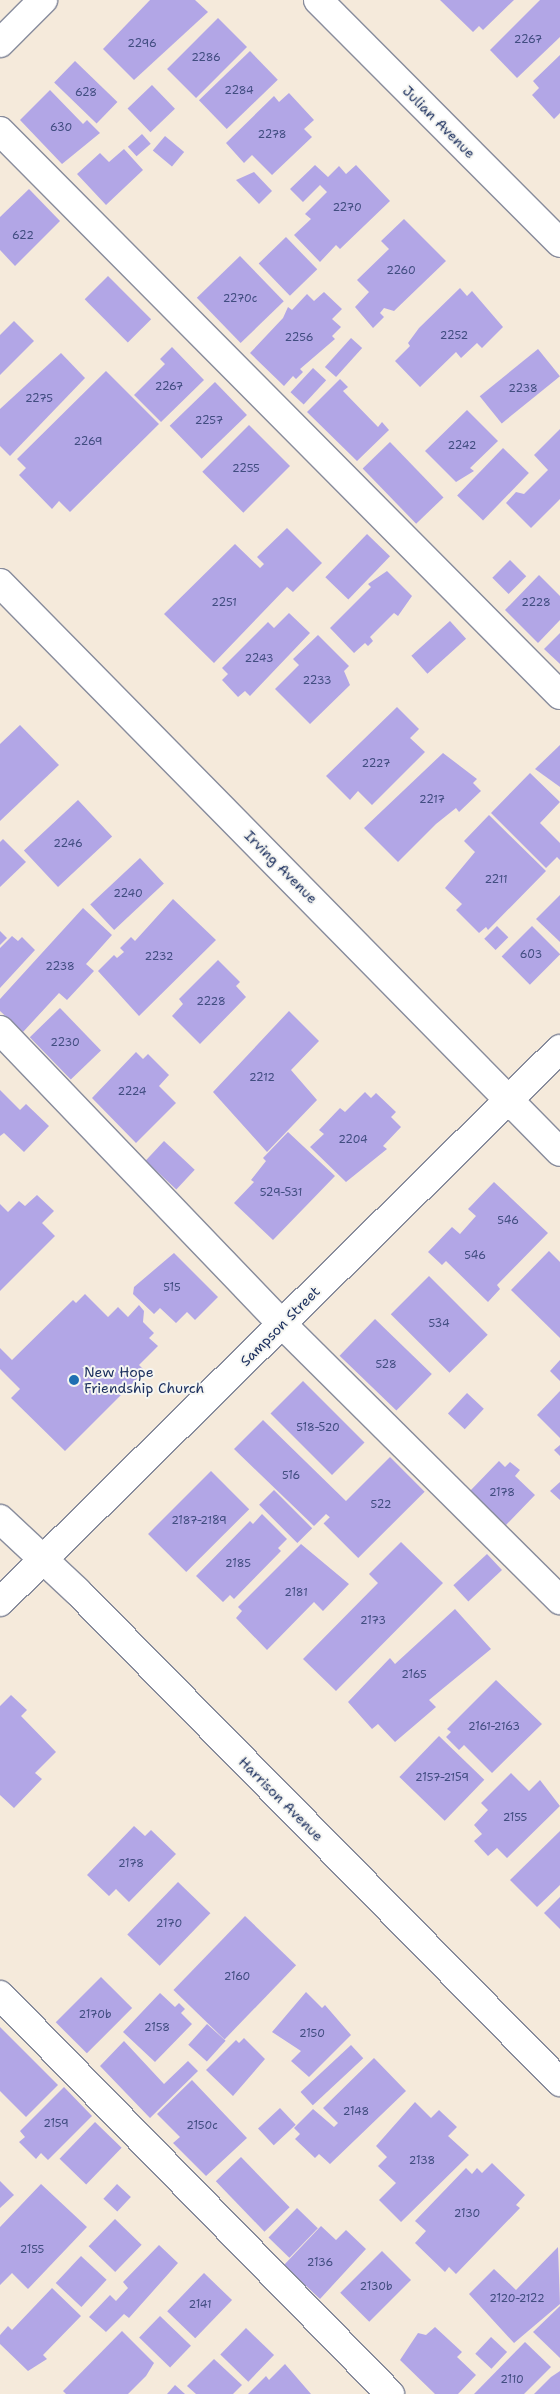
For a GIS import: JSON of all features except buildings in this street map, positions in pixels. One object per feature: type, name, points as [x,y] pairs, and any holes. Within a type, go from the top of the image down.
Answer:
[{"type":"street","points":[[0,43],[43,0]]},
{"type":"street","name":"Julian Avenue","points":[[318,0],[560,243]]},
{"type":"street","points":[[0,131],[560,695]]},
{"type":"street","name":"Irving Avenue","points":[[0,583],[560,1152]]},
{"type":"street","points":[[0,1030],[282,1324],[560,1600]]},
{"type":"street","name":"Sampson Street","points":[[0,1602],[560,1049]]},
{"type":"street","name":"Harrison Avenue","points":[[0,1519],[43,1560],[560,2082]]},
{"type":"street","points":[[3,2004],[390,2394]]},
{"type":"place","name":"New Hope Friendship Church","points":[[74,1380]]}]
